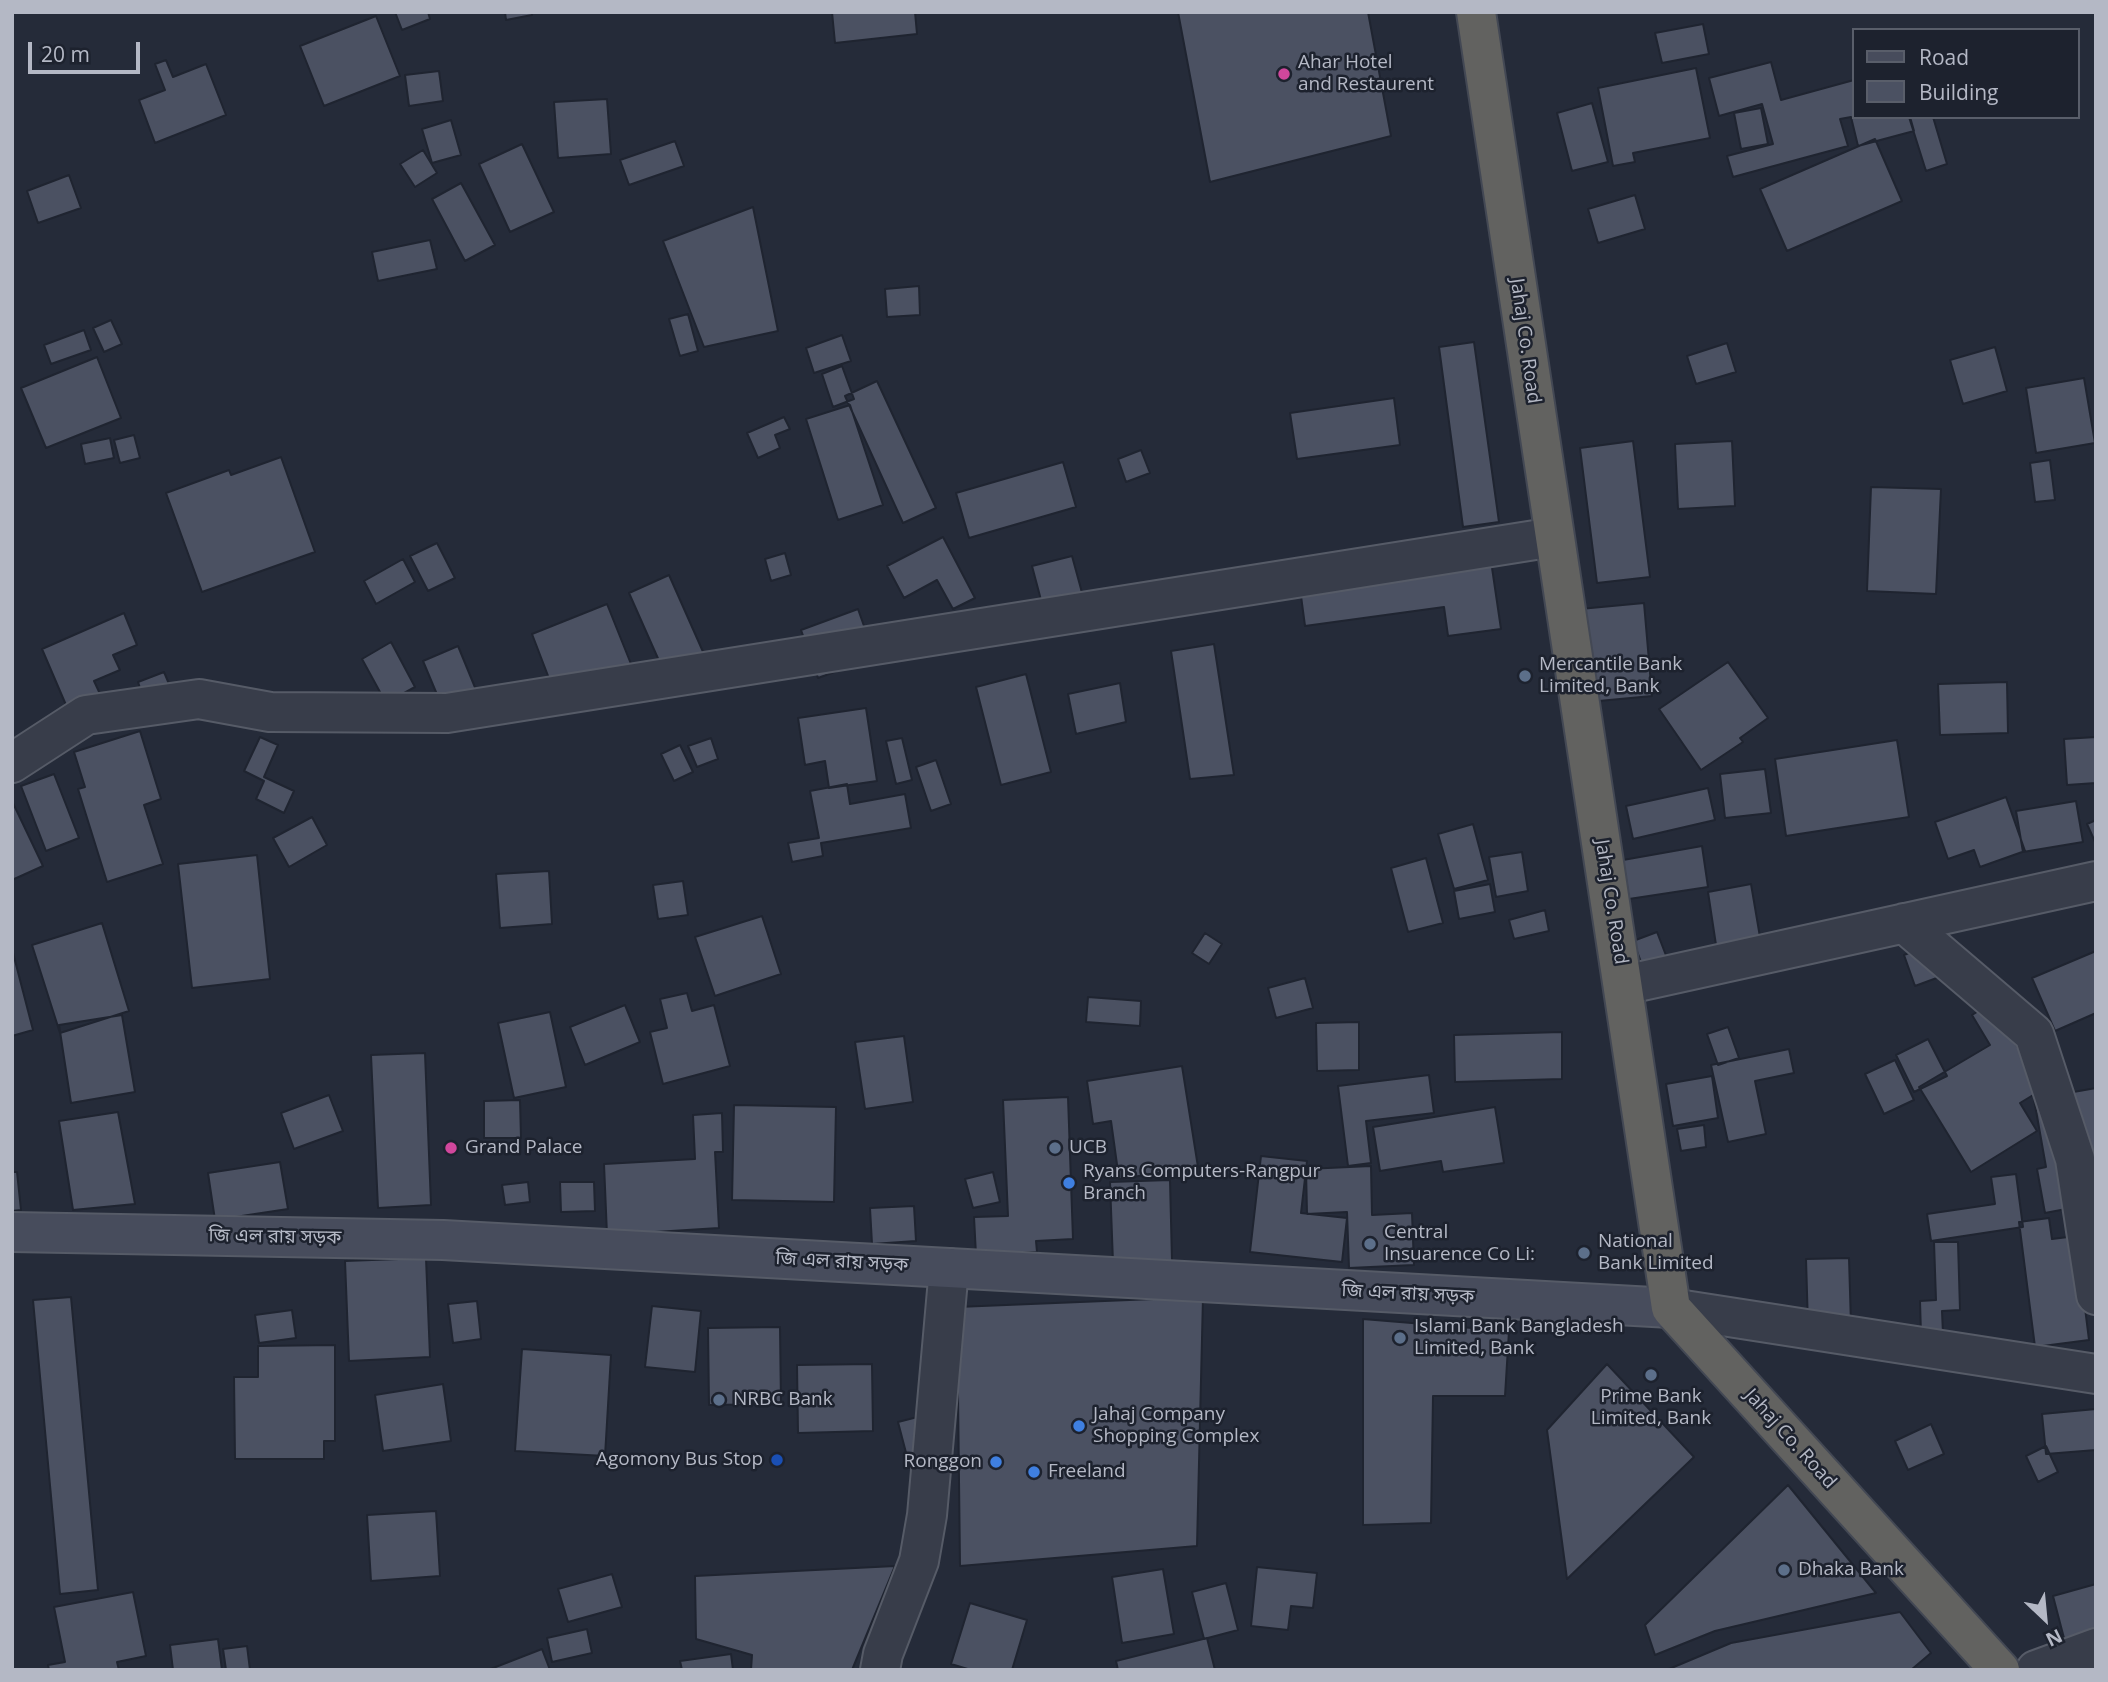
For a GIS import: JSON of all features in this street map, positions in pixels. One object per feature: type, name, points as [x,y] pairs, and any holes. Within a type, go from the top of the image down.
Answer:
[{"type":"highway","name":"Jahaj Co. Road","points":[[1476,12],[1671,1308],[2000,1670]]},
{"type":"main road","name":"জি এল রায় সড়ক","points":[[12,1232],[443,1240],[1671,1308]]},
{"type":"street","points":[[12,764],[86,715],[199,699],[270,712],[447,713],[1554,537]]},
{"type":"street","points":[[1624,985],[2096,881]]},
{"type":"street","points":[[1904,923],[2034,1034],[2076,1159],[2096,1295]]},
{"type":"street","points":[[880,1670],[883,1654],[919,1561],[927,1515],[949,1268]]},
{"type":"street","points":[[1671,1308],[2096,1374]]},
{"type":"street","points":[[2036,1670],[2096,1648]]},
{"type":"building","points":[[395,12],[428,12],[430,19],[402,30]]},
{"type":"building","points":[[505,12],[532,12],[532,15],[506,20]]},
{"type":"building","points":[[832,12],[915,12],[917,34],[835,43]]},
{"type":"building","name":"Ahar Hotel and Restaurent","points":[[1178,12],[1368,12],[1391,136],[1210,182]]},
{"type":"building","points":[[376,16],[400,76],[324,106],[300,46]]},
{"type":"building","points":[[1703,24],[1709,54],[1662,63],[1655,33]]},
{"type":"building","points":[[166,60],[173,77],[206,64],[226,115],[155,143],[139,100],[165,90],[155,64]]},
{"type":"building","points":[[1771,62],[1781,100],[1853,80],[1853,119],[1911,119],[1914,131],[1858,146],[1851,117],[1840,119],[1848,146],[1733,177],[1727,156],[1773,144],[1762,104],[1719,116],[1709,78]]},
{"type":"building","points":[[1696,68],[1710,138],[1633,153],[1635,162],[1613,166],[1598,88]]},
{"type":"building","points":[[439,71],[443,101],[409,106],[405,75]]},
{"type":"building","points":[[607,99],[611,154],[558,158],[554,102]]},
{"type":"building","points":[[1592,103],[1608,162],[1572,171],[1557,113]]},
{"type":"building","points":[[1761,108],[1768,144],[1741,149],[1734,113]]},
{"type":"building","points":[[1910,119],[1934,119],[1947,164],[1926,171]]},
{"type":"building","points":[[451,120],[461,155],[432,163],[422,129]]},
{"type":"building","points":[[1875,139],[1902,201],[1787,251],[1760,189]]},
{"type":"building","points":[[675,141],[684,166],[629,185],[620,160]]},
{"type":"building","points":[[522,144],[554,212],[510,232],[479,164]]},
{"type":"building","points":[[423,150],[437,173],[415,187],[400,164]]},
{"type":"building","points":[[69,175],[81,208],[38,223],[27,191]]},
{"type":"building","points":[[461,183],[495,245],[465,261],[432,199]]},
{"type":"building","points":[[1635,195],[1645,229],[1598,243],[1588,209]]},
{"type":"building","points":[[753,207],[778,331],[704,347],[663,241]]},
{"type":"building","points":[[430,240],[437,269],[378,281],[372,252]]},
{"type":"building","points":[[919,286],[920,315],[887,317],[885,289]]},
{"type":"building","points":[[688,314],[698,351],[680,356],[669,319]]},
{"type":"building","points":[[111,320],[122,344],[104,352],[93,328]]},
{"type":"building","points":[[84,330],[91,350],[51,364],[44,345]]},
{"type":"building","points":[[842,335],[851,361],[814,373],[806,348]]},
{"type":"building","points":[[1474,342],[1499,522],[1463,527],[1439,347]]},
{"type":"building","points":[[1727,343],[1736,372],[1696,384],[1687,356]]},
{"type":"building","points":[[1995,347],[2007,391],[1963,404],[1950,360]]},
{"type":"building","points":[[97,357],[121,418],[46,448],[21,388]]},
{"type":"building","points":[[842,366],[854,399],[833,407],[822,374]]},
{"type":"building","points":[[2084,378],[2095,443],[2036,453],[2026,388]]},
{"type":"building","points":[[877,381],[936,508],[903,523],[845,396]]},
{"type":"building","points":[[1394,398],[1400,445],[1297,459],[1290,413]]},
{"type":"building","points":[[850,405],[883,505],[838,520],[806,419]]},
{"type":"building","points":[[784,417],[790,429],[775,435],[780,448],[758,458],[747,433]]},
{"type":"building","points":[[134,435],[140,458],[120,463],[114,440]]},
{"type":"building","points":[[110,438],[114,458],[85,464],[81,444]]},
{"type":"building","points":[[1633,441],[1650,577],[1597,583],[1580,448]]},
{"type":"building","points":[[1732,441],[1735,506],[1678,509],[1675,444]]},
{"type":"building","points":[[1141,450],[1150,473],[1126,482],[1118,459]]},
{"type":"building","points":[[281,457],[315,552],[202,592],[166,493],[229,470],[231,475]]},
{"type":"building","points":[[2050,460],[2055,500],[2035,502],[2030,463]]},
{"type":"building","points":[[1063,462],[1076,507],[969,538],[956,493]]},
{"type":"building","points":[[1871,487],[1941,489],[1936,594],[1867,591]]},
{"type":"building","points":[[943,537],[975,598],[953,609],[937,580],[904,598],[887,566]]},
{"type":"building","points":[[437,543],[455,578],[428,591],[410,556]]},
{"type":"building","points":[[785,553],[791,575],[771,581],[765,559]]},
{"type":"building","points":[[1490,554],[1501,629],[1448,636],[1444,607],[1305,626],[1299,581]]},
{"type":"building","points":[[1072,556],[1090,622],[1050,634],[1032,566]]},
{"type":"building","points":[[403,559],[415,582],[376,604],[364,581]]},
{"type":"building","points":[[669,575],[704,654],[664,672],[629,593]]},
{"type":"building","points":[[1644,603],[1652,696],[1588,702],[1580,609]]},
{"type":"building","points":[[607,604],[631,664],[555,694],[532,634]]},
{"type":"building","points":[[858,609],[875,657],[818,678],[801,630]]},
{"type":"building","points":[[124,613],[137,645],[113,655],[120,670],[94,681],[108,711],[75,726],[42,649]]},
{"type":"building","points":[[391,642],[415,687],[386,703],[362,659]]},
{"type":"building","points":[[1214,644],[1234,775],[1190,779],[1171,651]]},
{"type":"building","points":[[458,646],[481,702],[446,716],[423,661]]},
{"type":"building","points":[[1728,662],[1768,718],[1740,738],[1743,742],[1701,770],[1659,709]]},
{"type":"building","points":[[164,672],[172,691],[144,700],[138,682]]},
{"type":"building","points":[[1026,674],[1051,772],[1001,785],[976,687]]},
{"type":"building","points":[[2007,682],[2008,733],[1940,735],[1938,684]]},
{"type":"building","points":[[1120,683],[1126,722],[1076,734],[1068,694]]},
{"type":"building","points":[[866,708],[877,781],[829,788],[825,761],[805,765],[798,718]]},
{"type":"building","points":[[140,731],[161,799],[144,805],[163,864],[107,882],[78,789],[85,787],[74,752]]},
{"type":"building","points":[[260,737],[278,745],[264,777],[294,791],[284,813],[256,799],[264,781],[244,771]]},
{"type":"building","points":[[2096,737],[2096,783],[2067,785],[2064,739]]},
{"type":"building","points":[[711,738],[718,759],[697,767],[688,746]]},
{"type":"building","points":[[902,738],[912,780],[896,784],[886,741]]},
{"type":"building","points":[[1897,740],[1909,817],[1786,836],[1775,759]]},
{"type":"building","points":[[680,745],[693,772],[674,781],[661,754]]},
{"type":"building","points":[[936,760],[951,804],[931,811],[916,767]]},
{"type":"building","points":[[1765,769],[1771,813],[1725,818],[1720,774]]},
{"type":"building","points":[[54,774],[79,838],[46,851],[21,786]]},
{"type":"building","points":[[847,784],[850,804],[905,794],[911,828],[821,843],[823,856],[792,862],[788,843],[819,838],[810,791]]},
{"type":"building","points":[[1708,788],[1715,820],[1633,839],[1626,806]]},
{"type":"building","points":[[2006,797],[2025,851],[1980,867],[1974,850],[1948,859],[1935,822]]},
{"type":"building","points":[[12,801],[43,866],[12,880]]},
{"type":"building","points":[[2076,801],[2083,842],[2023,852],[2016,811]]},
{"type":"building","points":[[312,817],[327,845],[289,867],[273,838]]},
{"type":"building","points":[[2096,820],[2096,844],[2087,824]]},
{"type":"building","points":[[1473,824],[1488,880],[1454,889],[1438,834]]},
{"type":"building","points":[[1702,846],[1708,887],[1629,899],[1623,860]]},
{"type":"building","points":[[1522,852],[1528,891],[1496,897],[1489,857]]},
{"type":"building","points":[[257,855],[270,979],[192,988],[178,864]]},
{"type":"building","points":[[1426,858],[1443,923],[1408,932],[1391,868]]},
{"type":"building","points":[[549,871],[552,924],[500,928],[496,874]]},
{"type":"building","points":[[683,881],[688,915],[658,919],[653,885]]},
{"type":"building","points":[[1490,884],[1495,912],[1459,919],[1454,891]]},
{"type":"building","points":[[1751,884],[1760,937],[1716,945],[1708,892]]},
{"type":"building","points":[[1545,910],[1549,931],[1514,939],[1509,920]]},
{"type":"building","points":[[762,916],[781,974],[715,996],[695,937]]},
{"type":"building","points":[[102,923],[129,1011],[60,1033],[32,945]]},
{"type":"building","points":[[1657,932],[1672,971],[1648,980],[1633,941]]},
{"type":"building","points":[[1205,933],[1222,944],[1209,964],[1192,953]]},
{"type":"building","points":[[1942,940],[1953,972],[1915,986],[1904,955]]},
{"type":"building","points":[[12,949],[33,1030],[12,1036]]},
{"type":"building","points":[[2096,951],[2096,1013],[2055,1031],[2032,978]]},
{"type":"building","points":[[1305,978],[1313,1008],[1276,1018],[1268,988]]},
{"type":"building","points":[[687,993],[692,1011],[714,1005],[730,1066],[663,1084],[650,1032],[667,1028],[660,999]]},
{"type":"building","points":[[2006,994],[2014,1041],[2043,1089],[2020,1103],[2037,1131],[1971,1172],[1919,1087],[1990,1045],[1972,1015]]},
{"type":"building","points":[[1088,997],[1141,1001],[1140,1026],[1086,1022]]},
{"type":"building","points":[[625,1005],[640,1042],[585,1065],[570,1027]]},
{"type":"building","points":[[550,1012],[566,1087],[514,1098],[498,1023]]},
{"type":"building","points":[[122,1015],[135,1092],[71,1103],[59,1025]]},
{"type":"building","points":[[1359,1022],[1359,1070],[1317,1071],[1316,1023]]},
{"type":"building","points":[[1728,1027],[1739,1058],[1718,1065],[1707,1034]]},
{"type":"building","points":[[1562,1032],[1562,1079],[1455,1082],[1454,1035]]},
{"type":"building","points":[[904,1036],[913,1102],[865,1109],[855,1042]]},
{"type":"building","points":[[1928,1039],[1947,1076],[1914,1092],[1896,1055]]},
{"type":"building","points":[[1789,1049],[1794,1073],[1755,1081],[1766,1134],[1728,1142],[1711,1065]]},
{"type":"building","points":[[425,1053],[431,1205],[378,1208],[371,1055]]},
{"type":"building","points":[[1895,1060],[1914,1100],[1884,1114],[1865,1074]]},
{"type":"building","points":[[1182,1066],[1198,1167],[1119,1179],[1111,1121],[1093,1124],[1087,1081]]},
{"type":"building","points":[[1429,1075],[1434,1113],[1366,1121],[1371,1163],[1348,1166],[1338,1086]]},
{"type":"building","points":[[1712,1076],[1718,1118],[1673,1126],[1666,1084]]},
{"type":"building","points":[[2096,1088],[2096,1166],[2060,1172],[2066,1209],[2045,1213],[2037,1169],[2046,1167],[2034,1099]]},
{"type":"building","points":[[329,1095],[343,1131],[294,1149],[281,1113]]},
{"type":"building","points":[[1068,1097],[1073,1239],[1036,1241],[1037,1252],[976,1255],[974,1217],[1008,1216],[1003,1100]]},
{"type":"building","points":[[520,1100],[521,1138],[484,1138],[484,1101]]},
{"type":"building","points":[[734,1105],[836,1107],[834,1202],[732,1200]]},
{"type":"building","points":[[1495,1107],[1504,1163],[1443,1172],[1441,1161],[1380,1171],[1373,1127]]},
{"type":"building","points":[[118,1112],[135,1204],[73,1210],[59,1121]]},
{"type":"building","points":[[722,1113],[723,1152],[715,1152],[719,1228],[607,1235],[604,1164],[695,1159],[693,1115]]},
{"type":"building","points":[[1704,1125],[1706,1147],[1681,1151],[1677,1129]]},
{"type":"building","points":[[1261,1156],[1307,1161],[1301,1213],[1347,1218],[1342,1262],[1250,1252]]},
{"type":"building","points":[[280,1162],[288,1209],[215,1220],[208,1173]]},
{"type":"building","points":[[1371,1166],[1372,1215],[1412,1213],[1414,1265],[1349,1268],[1347,1212],[1307,1214],[1306,1169]]},
{"type":"building","points":[[12,1172],[17,1172],[21,1210],[12,1211]]},
{"type":"building","points":[[993,1172],[1000,1202],[973,1208],[965,1179]]},
{"type":"building","points":[[2016,1174],[2023,1227],[1931,1241],[1927,1214],[1995,1204],[1991,1177]]},
{"type":"building","points":[[1170,1180],[1172,1261],[1113,1263],[1110,1182]]},
{"type":"building","points":[[528,1182],[530,1202],[505,1205],[502,1185]]},
{"type":"building","points":[[560,1182],[594,1182],[595,1211],[561,1212]]},
{"type":"building","points":[[914,1206],[916,1241],[872,1244],[870,1208]]},
{"type":"building","points":[[2049,1218],[2052,1239],[2076,1236],[2089,1340],[2035,1347],[2019,1222]]},
{"type":"building","points":[[1934,1242],[1958,1242],[1960,1310],[1942,1311],[1943,1334],[1921,1335],[1920,1301],[1936,1300]]},
{"type":"building","points":[[426,1258],[430,1357],[349,1361],[345,1261]]},
{"type":"building","points":[[1849,1258],[1851,1325],[1808,1326],[1806,1259]]},
{"type":"building","points":[[71,1297],[98,1590],[60,1594],[33,1300]]},
{"type":"building","name":"Jahaj Company Shopping Complex","points":[[1203,1297],[1197,1546],[960,1566],[957,1307]]},
{"type":"building","points":[[477,1301],[481,1339],[453,1343],[448,1304]]},
{"type":"building","points":[[652,1306],[701,1311],[695,1372],[645,1367]]},
{"type":"building","points":[[292,1310],[296,1338],[259,1343],[255,1315]]},
{"type":"building","points":[[1363,1319],[1509,1331],[1505,1396],[1433,1396],[1431,1523],[1363,1525]]},
{"type":"building","points":[[780,1327],[781,1404],[709,1405],[708,1328]]},
{"type":"building","points":[[335,1345],[335,1441],[324,1441],[324,1459],[235,1459],[234,1377],[258,1377],[258,1346]]},
{"type":"building","points":[[522,1349],[611,1355],[605,1456],[515,1451]]},
{"type":"building","points":[[872,1364],[873,1431],[798,1433],[797,1365]]},
{"type":"building","points":[[1607,1364],[1694,1457],[1567,1579],[1547,1430]]},
{"type":"building","points":[[443,1384],[451,1441],[383,1451],[375,1395]]},
{"type":"building","points":[[2096,1409],[2096,1450],[2046,1454],[2042,1414]]},
{"type":"building","points":[[937,1412],[948,1459],[910,1468],[898,1422]]},
{"type":"building","points":[[1931,1424],[1944,1454],[1908,1470],[1895,1441]]},
{"type":"building","points":[[2046,1446],[2058,1472],[2038,1482],[2026,1456]]},
{"type":"building","points":[[1788,1485],[1876,1593],[1715,1631],[1655,1655],[1645,1625]]},
{"type":"building","points":[[436,1511],[440,1576],[371,1581],[367,1515]]},
{"type":"building","points":[[895,1566],[852,1670],[751,1670],[752,1655],[696,1639],[695,1576]]},
{"type":"building","points":[[1257,1567],[1317,1573],[1313,1608],[1291,1606],[1288,1630],[1251,1626]]},
{"type":"building","points":[[1163,1569],[1174,1634],[1122,1643],[1112,1577]]},
{"type":"building","points":[[612,1574],[622,1607],[568,1622],[558,1589]]},
{"type":"building","points":[[1226,1583],[1238,1630],[1204,1639],[1192,1592]]},
{"type":"building","points":[[2096,1584],[2096,1633],[2065,1642],[2053,1596]]},
{"type":"building","points":[[133,1592],[146,1656],[117,1662],[119,1670],[49,1670],[48,1665],[65,1662],[54,1607]]},
{"type":"building","points":[[970,1603],[1027,1620],[1012,1670],[971,1670],[951,1664]]},
{"type":"building","points":[[1900,1612],[1931,1653],[1911,1670],[1669,1669],[1731,1643]]},
{"type":"building","points":[[587,1629],[592,1653],[552,1662],[547,1638]]},
{"type":"building","points":[[1207,1638],[1215,1670],[1118,1670],[1116,1661]]},
{"type":"building","points":[[218,1639],[222,1670],[173,1670],[170,1645]]},
{"type":"building","points":[[247,1646],[250,1670],[226,1670],[223,1649]]},
{"type":"building","points":[[542,1649],[550,1670],[488,1670]]},
{"type":"building","points":[[731,1654],[733,1670],[682,1670],[680,1661]]},
{"type":"place","name":"Ahar Hotel and Restaurent","points":[[1284,74]]},
{"type":"place","name":"Mercantile Bank Limited, Bank","points":[[1525,676]]},
{"type":"place","name":"Grand Palace","points":[[451,1148]]},
{"type":"place","name":"UCB","points":[[1055,1148]]},
{"type":"place","name":"Ryans Computers-Rangpur Branch","points":[[1069,1183]]},
{"type":"place","name":"Central Insuarence Co Li:","points":[[1370,1244]]},
{"type":"place","name":"National Bank Limited","points":[[1584,1253]]},
{"type":"place","name":"Islami Bank Bangladesh Limited, Bank","points":[[1400,1338]]},
{"type":"place","name":"Prime Bank Limited, Bank","points":[[1651,1375]]},
{"type":"place","name":"NRBC Bank","points":[[719,1400]]},
{"type":"place","name":"Jahaj Company Shopping Complex","points":[[1079,1426]]},
{"type":"place","name":"Agomony Bus Stop","points":[[777,1460]]},
{"type":"place","name":"Ronggon","points":[[996,1462]]},
{"type":"place","name":"Freeland","points":[[1034,1472]]},
{"type":"place","name":"Dhaka Bank","points":[[1784,1570]]}]
